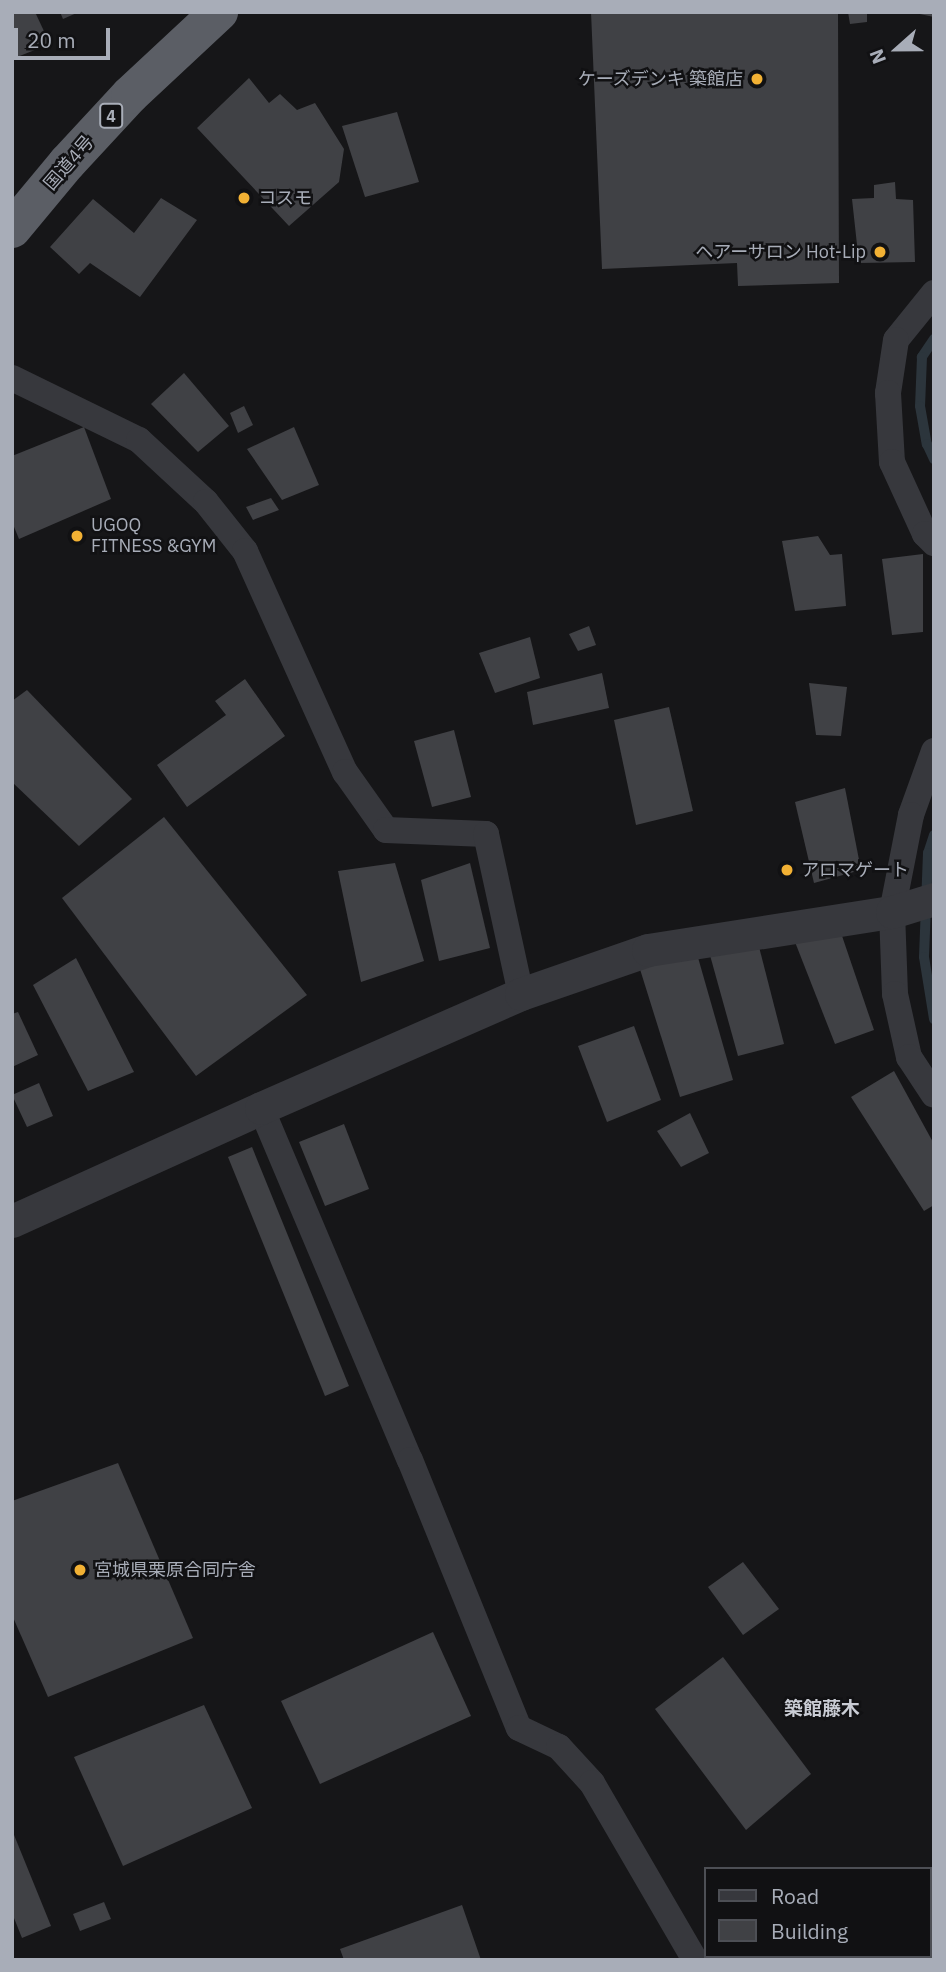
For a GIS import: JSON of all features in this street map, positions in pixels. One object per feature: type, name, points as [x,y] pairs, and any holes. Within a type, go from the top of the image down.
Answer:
[{"type":"highway","name":"国道4号","points":[[12,229],[67,163],[130,95],[219,12]]},
{"type":"street","points":[[934,293],[896,340],[888,393],[892,462],[925,534],[934,543]]},
{"type":"street","points":[[12,378],[138,440],[206,502],[245,551],[345,772],[386,830],[486,834],[521,994]]},
{"type":"street","points":[[934,751],[911,815],[912,905],[898,1007],[909,1057],[934,1096]]},
{"type":"street","points":[[12,1221],[521,994],[648,950],[912,905]]},
{"type":"street","points":[[261,1108],[410,1460],[519,1728],[559,1746],[592,1783],[695,1960]]},
{"type":"building","points":[[12,12],[35,12],[50,44],[12,59]]},
{"type":"building","points":[[60,12],[79,12],[63,19]]},
{"type":"building","points":[[591,12],[838,12],[839,283],[738,286],[737,263],[602,269]]},
{"type":"building","points":[[848,12],[867,12],[867,22],[850,24]]},
{"type":"building","points":[[934,12],[934,17],[915,13]]},
{"type":"building","points":[[249,78],[269,103],[280,94],[297,110],[315,103],[344,149],[339,182],[289,226],[197,128]]},
{"type":"building","points":[[397,112],[419,182],[365,197],[342,126]]},
{"type":"building","points":[[895,182],[896,199],[913,200],[915,262],[859,263],[852,199],[874,198],[874,185]]},
{"type":"building","points":[[161,198],[197,220],[140,297],[90,263],[79,274],[50,247],[93,199],[134,233]]},
{"type":"building","points":[[184,373],[229,426],[198,452],[151,404]]},
{"type":"building","points":[[244,406],[253,425],[238,433],[230,413]]},
{"type":"building","points":[[84,427],[111,499],[19,539],[12,522],[12,456]]},
{"type":"building","points":[[294,427],[319,485],[282,500],[247,449]]},
{"type":"building","points":[[271,498],[279,510],[253,520],[246,507]]},
{"type":"building","points":[[818,536],[830,555],[842,554],[846,606],[795,611],[782,541]]},
{"type":"building","points":[[923,554],[923,632],[892,635],[882,559]]},
{"type":"building","points":[[589,626],[596,645],[578,651],[569,634]]},
{"type":"building","points":[[530,637],[540,678],[495,693],[479,653]]},
{"type":"building","points":[[602,673],[609,708],[533,725],[527,692]]},
{"type":"building","points":[[245,679],[285,736],[187,807],[157,765],[226,715],[215,701]]},
{"type":"building","points":[[809,683],[847,687],[841,736],[816,735]]},
{"type":"building","points":[[27,690],[132,799],[79,846],[12,782],[12,701]]},
{"type":"building","points":[[669,707],[693,811],[636,825],[614,720]]},
{"type":"building","points":[[454,730],[471,797],[432,807],[414,741]]},
{"type":"building","points":[[845,788],[861,870],[814,883],[795,802]]},
{"type":"building","points":[[164,817],[307,995],[196,1076],[62,898]]},
{"type":"building","points":[[395,863],[424,961],[361,982],[338,871]]},
{"type":"building","points":[[470,863],[490,948],[439,961],[421,880]]},
{"type":"building","points":[[840,930],[874,1030],[835,1044],[795,942]]},
{"type":"building","points":[[758,943],[784,1044],[738,1056],[708,948]]},
{"type":"building","points":[[697,954],[733,1080],[680,1097],[639,966]]},
{"type":"building","points":[[76,958],[134,1072],[88,1091],[33,985]]},
{"type":"building","points":[[18,1012],[38,1055],[12,1067],[12,1014]]},
{"type":"building","points":[[634,1026],[661,1100],[607,1122],[578,1046]]},
{"type":"building","points":[[894,1071],[934,1144],[934,1205],[924,1211],[851,1097]]},
{"type":"building","points":[[39,1083],[53,1116],[27,1127],[12,1095]]},
{"type":"building","points":[[690,1113],[709,1153],[681,1167],[657,1131]]},
{"type":"building","points":[[344,1124],[369,1189],[325,1206],[299,1142]]},
{"type":"building","points":[[252,1147],[349,1386],[325,1396],[228,1157]]},
{"type":"building","points":[[118,1463],[193,1638],[48,1697],[12,1615],[12,1501]]},
{"type":"building","points":[[743,1562],[779,1609],[743,1635],[708,1587]]},
{"type":"building","points":[[433,1632],[471,1716],[320,1784],[281,1701]]},
{"type":"building","points":[[723,1657],[811,1774],[746,1830],[655,1709]]},
{"type":"building","points":[[204,1705],[252,1808],[123,1866],[74,1757]]},
{"type":"building","points":[[12,1830],[51,1926],[22,1938],[12,1913]]},
{"type":"building","points":[[104,1902],[111,1919],[80,1931],[73,1914]]},
{"type":"building","points":[[462,1905],[481,1960],[344,1960],[340,1949]]},
{"type":"waterway","points":[[934,339],[922,357],[920,406],[927,444],[934,459]]},
{"type":"waterway","points":[[934,835],[928,853],[924,957],[934,1019]]},
{"type":"place","name":"ケーズデンキ 築館店","points":[[757,79]]},
{"type":"place","name":"コスモ","points":[[244,198]]},
{"type":"place","name":"ヘアーサロン Hot-Lip","points":[[880,252]]},
{"type":"place","name":"UGOQ FITNESS &GYM","points":[[77,536]]},
{"type":"place","name":"アロマゲート","points":[[787,870]]},
{"type":"place","name":"宮城県栗原合同庁舎","points":[[80,1570]]},
{"type":"district","name":"築館藤木","points":[[822,1709]]}]
